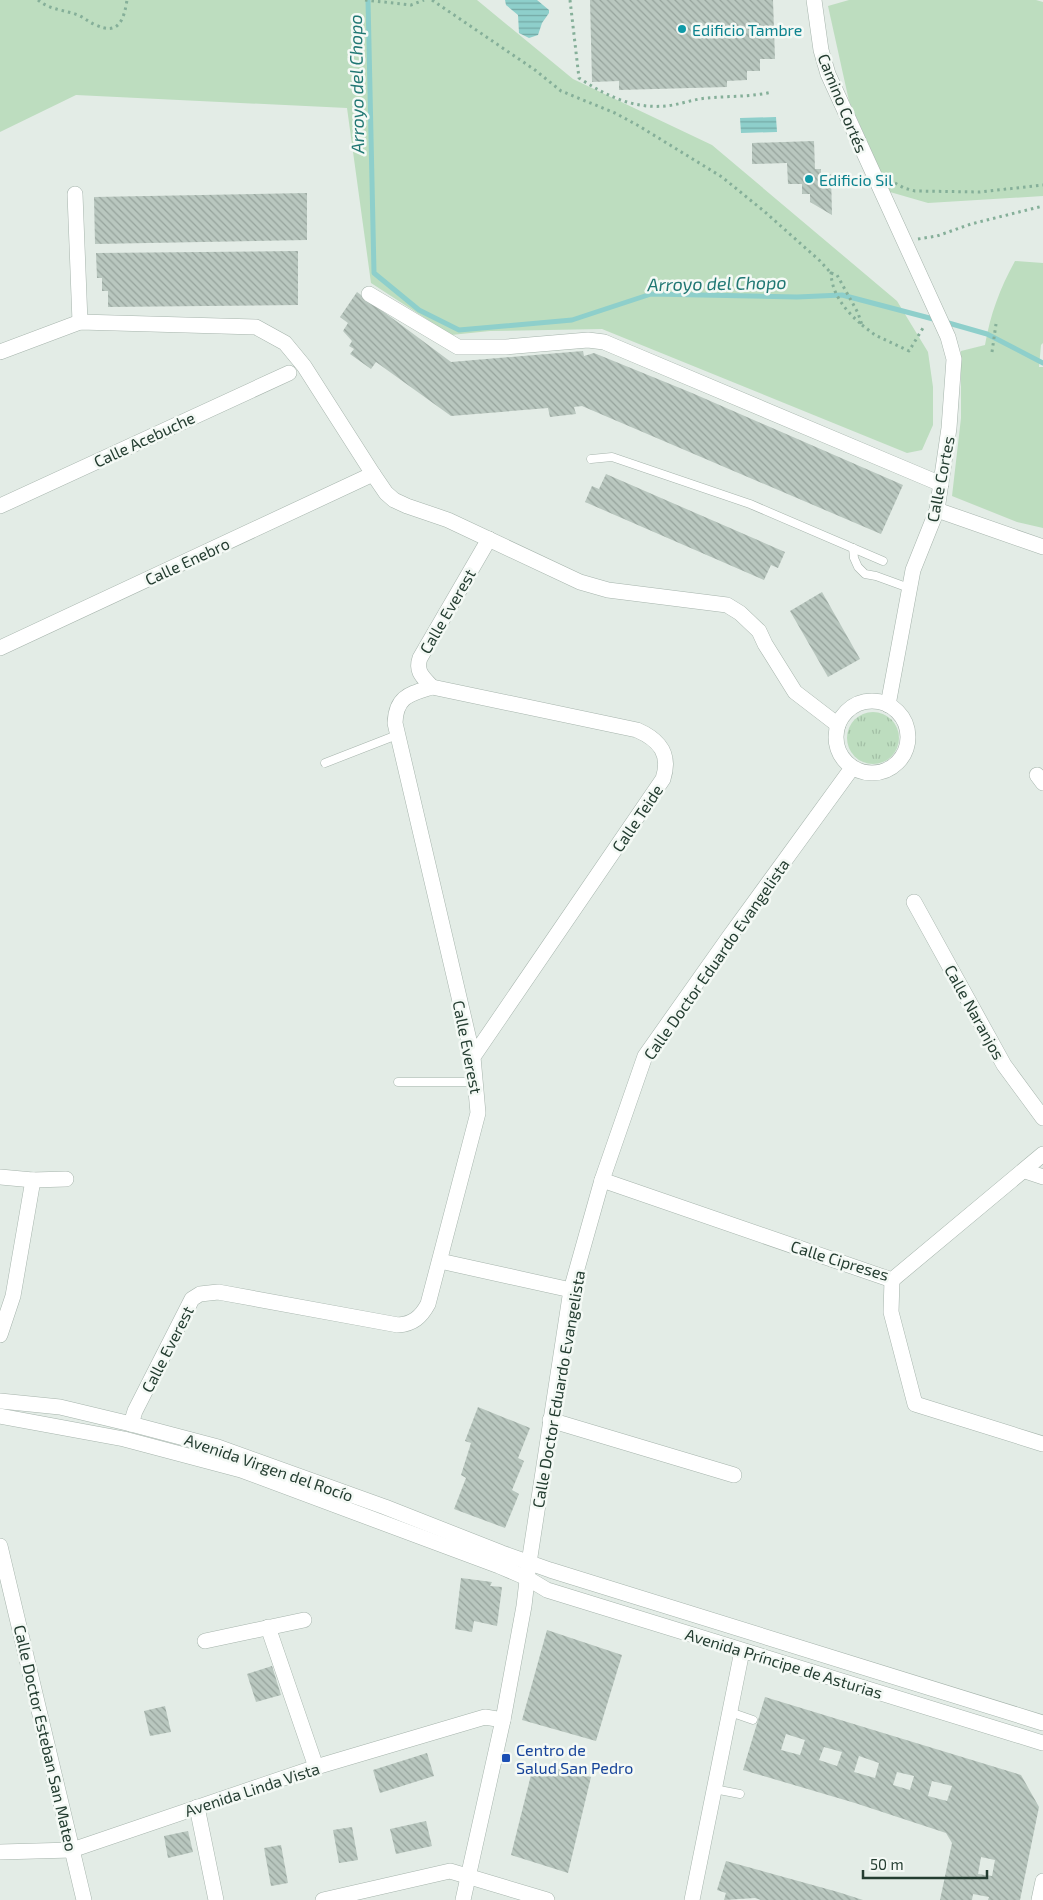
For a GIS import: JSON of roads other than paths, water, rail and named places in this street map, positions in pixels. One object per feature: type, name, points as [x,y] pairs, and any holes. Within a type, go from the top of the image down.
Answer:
[{"type":"street","name":"Camino Cortés","points":[[814,0],[821,50],[828,74],[924,283]]},
{"type":"street","points":[[75,194],[80,322]]},
{"type":"street","name":"Calle Cortes","points":[[888,705],[913,570],[937,510],[949,428],[954,359],[948,337],[924,283]]},
{"type":"street","points":[[369,294],[458,347],[506,347],[588,340],[604,342],[941,484]]},
{"type":"street","points":[[0,352],[80,322],[256,327],[285,343],[304,366],[386,493],[394,500],[448,520],[589,585],[608,590],[727,605],[740,613],[759,631],[795,692],[838,725]]},
{"type":"street","name":"Calle Acebuche","points":[[0,506],[289,373]]},
{"type":"street","name":"Calle Enebro","points":[[0,648],[374,474]]},
{"type":"street","points":[[937,510],[1043,547]]},
{"type":"street","name":"Calle Everest","points":[[131,1424],[135,1411],[192,1299],[200,1294],[218,1292],[398,1326],[408,1324],[418,1318],[428,1304],[478,1113],[473,1057],[397,735],[395,712],[403,698],[432,687],[418,670],[420,658],[489,539]]},
{"type":"street","name":"Calle Teide","points":[[432,687],[637,730],[651,736],[665,755],[666,770],[664,779],[473,1057]]},
{"type":"street","points":[[876,702],[888,705],[903,719],[907,729],[908,740],[900,760],[888,769],[873,774],[852,768],[839,754],[836,744],[838,725],[844,714],[858,704],[876,702]]},
{"type":"street","name":"Calle Doctor Eduardo Evangelista","points":[[464,1900],[503,1720],[524,1606],[550,1420],[571,1290],[602,1180],[645,1056],[728,937],[852,768]]},
{"type":"street","name":"Calle Naranjos","points":[[914,902],[1004,1066],[1043,1118]]},
{"type":"street","name":"Calle Cipreses","points":[[602,1180],[892,1280],[1025,1171],[1043,1154]]},
{"type":"street","points":[[1025,1171],[1043,1177]]},
{"type":"street","points":[[0,1177],[34,1180],[66,1179]]},
{"type":"street","points":[[0,1335],[13,1296],[34,1180]]},
{"type":"street","points":[[440,1261],[571,1290]]},
{"type":"street","points":[[892,1280],[891,1312],[915,1404],[1043,1444]]},
{"type":"street","name":"Avenida Virgen del Rocío","points":[[0,1401],[60,1407],[218,1447],[285,1470],[528,1570]]},
{"type":"street","name":"Avenida Virgen del Rocío","points":[[0,1416],[124,1439],[241,1470],[528,1570]]},
{"type":"street","points":[[550,1420],[734,1474]]},
{"type":"street","name":"Calle Doctor Esteban San Mateo","points":[[0,1546],[84,1900]]},
{"type":"street","points":[[528,1570],[640,1597],[661,1606],[1043,1723]]},
{"type":"street","name":"Avenida Príncipe de Asturias","points":[[528,1570],[547,1590],[1043,1743]]},
{"type":"street","points":[[205,1641],[304,1620]]},
{"type":"street","points":[[268,1627],[316,1767]]},
{"type":"street","points":[[692,1900],[742,1651]]},
{"type":"street","name":"Avenida Linda Vista","points":[[0,1850],[72,1850],[316,1767],[485,1717],[503,1720]]},
{"type":"street","points":[[197,1807],[216,1900]]},
{"type":"street","points":[[323,1900],[450,1870],[547,1900]]},
{"type":"street","points":[[1040,1900],[1043,1881]]},
{"type":"lane","points":[[591,458],[612,457],[750,504],[884,562]]},
{"type":"lane","points":[[853,548],[854,558],[858,567],[865,574],[909,588]]},
{"type":"lane","points":[[325,763],[397,735]]},
{"type":"lane","points":[[398,1082],[476,1082]]},
{"type":"lane","points":[[730,1712],[753,1720]]},
{"type":"lane","points":[[714,1789],[740,1794]]},
{"type":"water","points":[[505,0],[537,0],[549,10],[538,35],[529,38],[519,33],[518,15],[506,5]]},
{"type":"water","points":[[776,117],[777,132],[741,133],[740,118]]},
{"type":"waterway","name":"Arroyo del Chopo","points":[[368,0],[374,273],[419,310],[459,330],[572,320],[651,294],[797,297],[842,295],[937,320]]},
{"type":"waterway","name":"Arroyo del Chopo","points":[[945,322],[987,334],[1043,363]]},
{"type":"place","name":"Edificio Tambre","points":[[682,29]]},
{"type":"place","name":"Edificio Sil","points":[[809,179]]},
{"type":"place","name":"Centro de Salud San Pedro","points":[[506,1758]]}]
